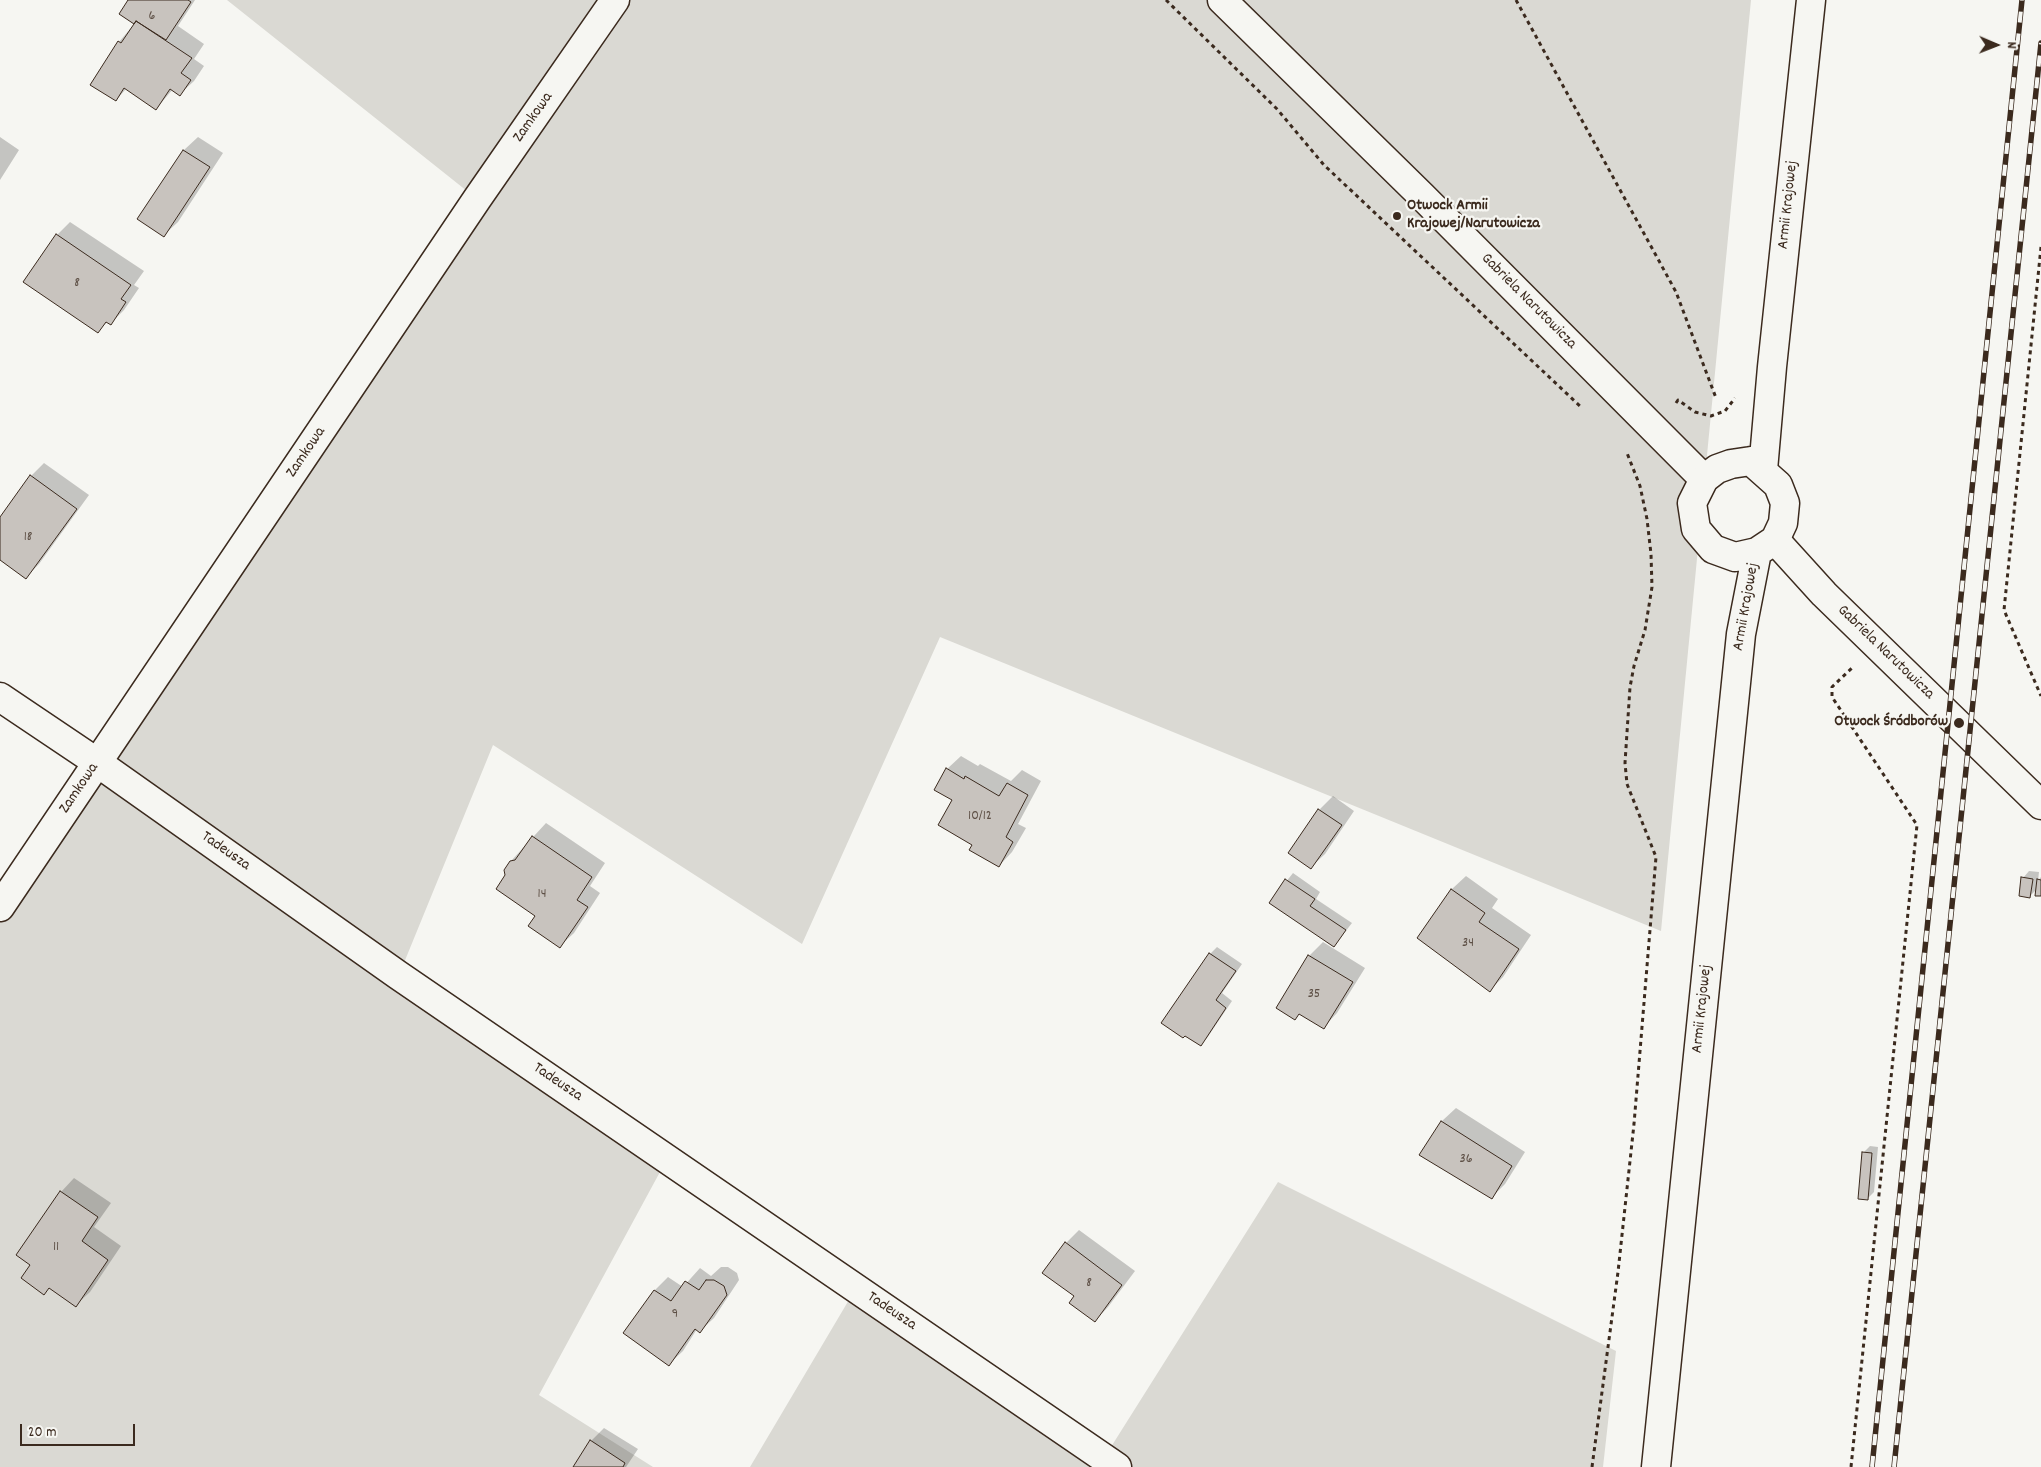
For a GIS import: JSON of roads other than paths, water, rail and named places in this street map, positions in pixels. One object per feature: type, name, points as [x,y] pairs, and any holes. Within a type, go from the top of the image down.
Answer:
[{"type":"street","name":"Zamkowa","points":[[0,907],[477,199],[615,0]]},
{"type":"street","name":"Gabriela Narutowicza","points":[[1222,0],[1422,196],[1704,479]]},
{"type":"street","name":"Armii Krajowej","points":[[1656,1467],[1741,634],[1766,546],[1783,523],[1785,503],[1778,485],[1763,470],[1774,347],[1811,0]]},
{"type":"street","points":[[1704,479],[1717,469],[1731,464],[1751,462],[1763,470]]},
{"type":"street","name":"Armii Krajowej","points":[[1704,479],[1692,502],[1696,528],[1713,549],[1735,557],[1766,546]]},
{"type":"street","name":"Gabriela Narutowicza","points":[[1766,546],[1824,594],[2041,805]]},
{"type":"street","name":"Tadeusza","points":[[0,697],[98,763],[407,980],[1117,1467]]},
{"type":"railway","points":[[1872,1467],[2022,0]]},
{"type":"railway","points":[[1894,1467],[2041,43]]},
{"type":"place","name":"Otwock Armii Krajowej/Narutowicza","points":[[1397,216]]},
{"type":"place","name":"Otwock Śródborów","points":[[1959,723]]}]
